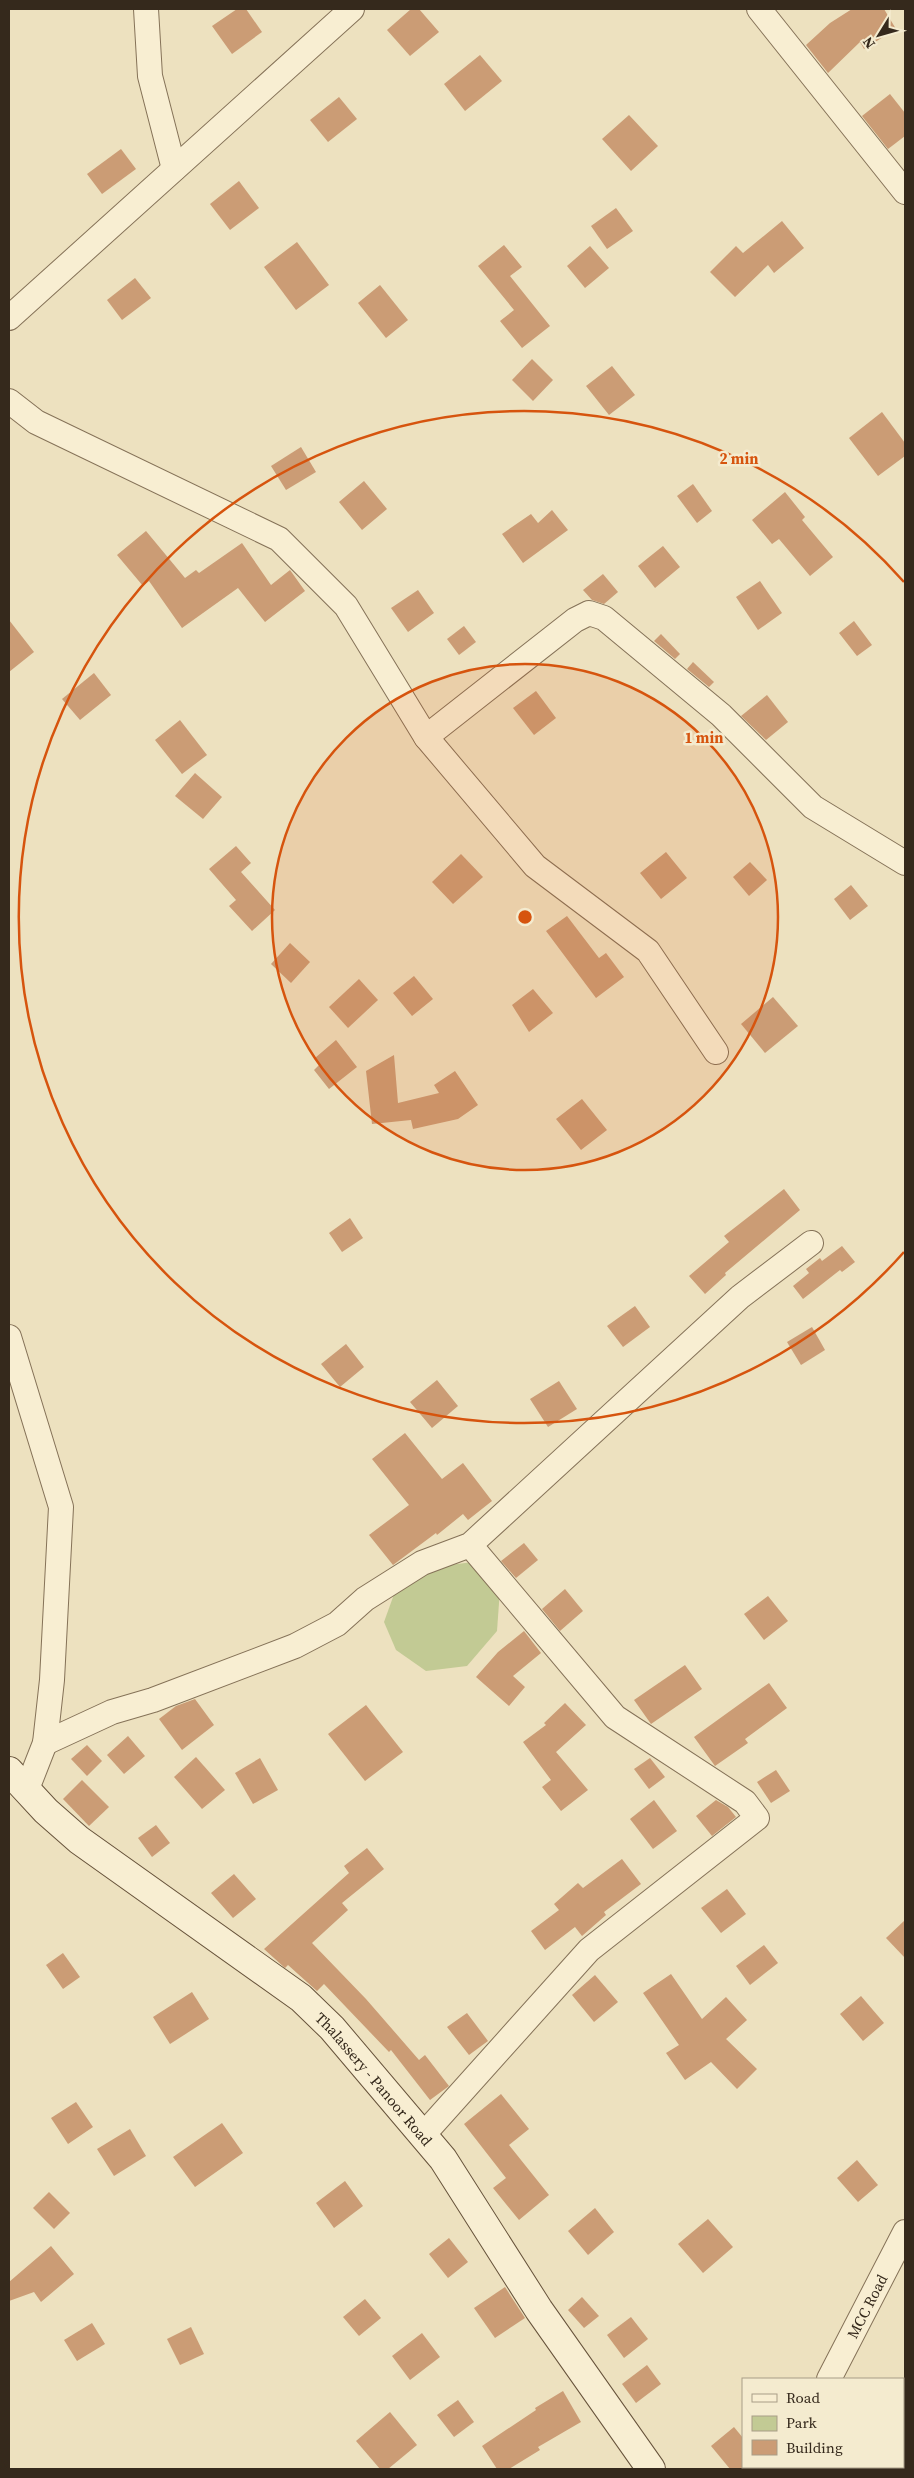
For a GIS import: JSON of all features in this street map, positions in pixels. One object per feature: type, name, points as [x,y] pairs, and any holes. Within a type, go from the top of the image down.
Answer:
[{"type":"main road","name":"Thalassery - Panoor Road","points":[[18,1780],[46,1811],[106,1861],[301,1998],[332,2028],[424,2134],[443,2159],[539,2310],[651,2469]]},
{"type":"street","points":[[146,9],[150,76],[174,169]]},
{"type":"street","points":[[9,318],[352,9]]},
{"type":"street","points":[[759,9],[905,192]]},
{"type":"street","points":[[9,400],[36,422],[279,539],[346,606],[426,737],[535,866],[648,951],[716,1052]]},
{"type":"street","points":[[426,737],[575,620],[589,612],[604,618],[721,715],[813,807],[905,863]]},
{"type":"street","points":[[18,1780],[45,1743],[112,1712],[153,1700],[295,1646],[337,1624],[365,1599],[422,1563],[470,1545],[740,1297],[810,1243]]},
{"type":"street","points":[[9,1337],[61,1507],[52,1680],[45,1743]]},
{"type":"street","points":[[424,2134],[589,1950],[757,1818],[745,1802],[614,1717],[470,1545]]},
{"type":"street","name":"MCC Road","points":[[830,2378],[905,2232]]},
{"type":"green space","points":[[473,1562],[500,1589],[497,1631],[467,1666],[426,1671],[396,1650],[384,1622],[397,1586],[434,1567]]},
{"type":"building","points":[[237,9],[246,9],[262,32],[232,54],[212,26]]},
{"type":"building","points":[[411,9],[419,9],[439,32],[410,56],[387,30]]},
{"type":"building","points":[[852,9],[884,9],[896,29],[864,49],[860,42],[828,73],[806,45],[830,23]]},
{"type":"building","points":[[480,55],[502,81],[465,111],[444,84]]},
{"type":"building","points":[[890,94],[905,113],[905,136],[888,149],[862,116]]},
{"type":"building","points":[[339,97],[357,119],[328,142],[310,120]]},
{"type":"building","points":[[629,115],[658,146],[631,171],[602,139]]},
{"type":"building","points":[[121,149],[136,169],[102,194],[87,174]]},
{"type":"building","points":[[239,181],[259,208],[230,230],[210,204]]},
{"type":"building","points":[[616,208],[633,231],[607,249],[591,226]]},
{"type":"building","points":[[782,221],[804,248],[774,273],[768,265],[735,297],[710,272],[736,246],[743,253]]},
{"type":"building","points":[[297,242],[329,285],[296,310],[264,267]]},
{"type":"building","points":[[504,245],[522,267],[510,276],[550,326],[522,348],[500,321],[514,310],[478,266]]},
{"type":"building","points":[[590,246],[609,268],[585,288],[567,266]]},
{"type":"building","points":[[135,278],[151,298],[122,320],[107,300]]},
{"type":"building","points":[[380,285],[408,320],[386,338],[358,303]]},
{"type":"building","points":[[532,359],[553,380],[533,401],[512,380]]},
{"type":"building","points":[[612,366],[635,395],[609,415],[586,386]]},
{"type":"building","points":[[882,412],[905,443],[905,456],[878,476],[849,438]]},
{"type":"building","points":[[301,447],[316,472],[286,490],[271,466]]},
{"type":"building","points":[[364,481],[387,509],[362,530],[339,502]]},
{"type":"building","points":[[693,484],[712,511],[697,523],[677,496]]},
{"type":"building","points":[[785,492],[805,517],[802,520],[833,557],[810,576],[779,539],[772,544],[752,520]]},
{"type":"building","points":[[552,510],[568,530],[523,563],[502,534],[531,514],[538,523]]},
{"type":"building","points":[[146,531],[185,578],[196,570],[199,573],[242,543],[271,585],[290,570],[305,591],[265,622],[238,588],[182,628],[149,581],[143,586],[117,555]]},
{"type":"building","points":[[663,546],[680,567],[655,588],[638,566]]},
{"type":"building","points":[[603,574],[618,592],[604,604],[592,600],[583,590]]},
{"type":"building","points":[[760,581],[782,613],[758,630],[736,597]]},
{"type":"building","points":[[418,590],[434,613],[408,632],[391,608]]},
{"type":"building","points":[[9,620],[34,652],[9,672]]},
{"type":"building","points":[[854,621],[872,645],[857,656],[839,633]]},
{"type":"building","points":[[464,626],[476,642],[459,655],[447,639]]},
{"type":"building","points":[[661,634],[680,654],[675,659],[654,641]]},
{"type":"building","points":[[693,662],[714,682],[709,687],[687,669]]},
{"type":"building","points":[[94,673],[111,695],[80,720],[62,699]]},
{"type":"building","points":[[536,691],[556,718],[534,735],[513,708]]},
{"type":"building","points":[[767,695],[788,722],[766,740],[741,716]]},
{"type":"building","points":[[180,720],[207,755],[182,774],[155,740]]},
{"type":"building","points":[[195,773],[222,797],[203,819],[175,796]]},
{"type":"building","points":[[236,846],[251,863],[241,872],[275,910],[252,931],[229,906],[236,900],[209,869]]},
{"type":"building","points":[[666,852],[687,878],[661,899],[640,873]]},
{"type":"building","points":[[461,854],[483,877],[453,904],[432,882]]},
{"type":"building","points":[[750,862],[767,880],[749,896],[733,877]]},
{"type":"building","points":[[851,885],[868,906],[850,920],[834,899]]},
{"type":"building","points":[[567,916],[599,958],[606,953],[624,977],[596,998],[546,931]]},
{"type":"building","points":[[290,943],[310,962],[291,983],[271,964]]},
{"type":"building","points":[[414,976],[433,999],[412,1016],[393,993]]},
{"type":"building","points":[[359,979],[378,1000],[348,1028],[329,1007]]},
{"type":"building","points":[[533,989],[553,1013],[529,1032],[512,1005]]},
{"type":"building","points":[[773,997],[798,1026],[765,1053],[741,1024]]},
{"type":"building","points":[[336,1040],[357,1067],[329,1089],[314,1070],[320,1064],[315,1058]]},
{"type":"building","points":[[394,1055],[398,1103],[439,1093],[434,1085],[455,1071],[478,1105],[458,1119],[413,1129],[411,1120],[372,1124],[366,1071]]},
{"type":"building","points":[[582,1099],[607,1130],[581,1150],[556,1119]]},
{"type":"building","points":[[784,1189],[800,1210],[725,1273],[726,1275],[705,1294],[689,1276],[729,1242],[724,1236]]},
{"type":"building","points":[[350,1218],[363,1238],[342,1252],[329,1233]]},
{"type":"building","points":[[842,1246],[855,1262],[842,1272],[840,1270],[803,1299],[793,1286],[809,1273],[806,1269],[820,1258],[822,1261]]},
{"type":"building","points":[[635,1306],[650,1327],[623,1347],[607,1326]]},
{"type":"building","points":[[812,1327],[825,1350],[801,1365],[787,1342]]},
{"type":"building","points":[[346,1344],[364,1367],[340,1387],[321,1364]]},
{"type":"building","points":[[437,1380],[458,1406],[432,1428],[410,1402]]},
{"type":"building","points":[[559,1381],[577,1409],[548,1427],[530,1399]]},
{"type":"building","points":[[405,1433],[442,1479],[463,1463],[492,1501],[468,1520],[463,1514],[437,1535],[436,1533],[393,1565],[369,1535],[409,1505],[372,1459]]},
{"type":"building","points":[[524,1543],[538,1560],[516,1578],[501,1561]]},
{"type":"building","points":[[565,1589],[583,1611],[560,1631],[542,1609]]},
{"type":"building","points":[[768,1596],[788,1621],[764,1640],[744,1614]]},
{"type":"building","points":[[524,1631],[541,1653],[513,1676],[525,1687],[509,1706],[476,1677],[498,1652]]},
{"type":"building","points":[[685,1665],[702,1689],[651,1724],[634,1700]]},
{"type":"building","points":[[769,1683],[787,1708],[745,1739],[748,1743],[715,1766],[694,1737]]},
{"type":"building","points":[[195,1699],[214,1725],[182,1750],[159,1719],[176,1706]]},
{"type":"building","points":[[565,1703],[586,1725],[556,1752],[588,1790],[561,1811],[542,1787],[551,1780],[523,1742],[546,1725],[544,1723]]},
{"type":"building","points":[[366,1705],[403,1752],[365,1781],[328,1734]]},
{"type":"building","points":[[128,1736],[145,1756],[124,1774],[107,1755]]},
{"type":"building","points":[[87,1745],[102,1761],[87,1776],[71,1759]]},
{"type":"building","points":[[196,1757],[225,1790],[202,1809],[174,1777]]},
{"type":"building","points":[[260,1758],[278,1790],[253,1804],[235,1773]]},
{"type":"building","points":[[650,1758],[665,1777],[649,1789],[634,1769]]},
{"type":"building","points":[[776,1770],[790,1791],[771,1803],[757,1782]]},
{"type":"building","points":[[82,1780],[109,1807],[89,1826],[63,1799]]},
{"type":"building","points":[[654,1800],[677,1831],[653,1849],[630,1819]]},
{"type":"building","points":[[716,1800],[728,1807],[736,1817],[712,1836],[696,1816]]},
{"type":"building","points":[[156,1825],[170,1843],[152,1857],[138,1838]]},
{"type":"building","points":[[367,1848],[384,1869],[342,1903],[348,1910],[312,1943],[366,1999],[419,2060],[425,2055],[449,2086],[430,2100],[391,2050],[389,2052],[324,1984],[317,1991],[288,1965],[285,1968],[264,1949],[349,1873],[344,1866]]},
{"type":"building","points":[[622,1859],[641,1884],[604,1912],[606,1915],[582,1936],[575,1927],[545,1950],[531,1931],[559,1910],[554,1904],[578,1883],[583,1888]]},
{"type":"building","points":[[234,1874],[256,1899],[233,1918],[211,1893]]},
{"type":"building","points":[[727,1889],[746,1914],[721,1933],[701,1908]]},
{"type":"building","points":[[905,1920],[905,1958],[886,1938]]},
{"type":"building","points":[[764,1945],[778,1963],[750,1985],[736,1966]]},
{"type":"building","points":[[63,1953],[80,1977],[63,1989],[46,1965]]},
{"type":"building","points":[[671,1974],[702,2019],[726,1997],[747,2020],[726,2039],[757,2069],[737,2089],[711,2062],[685,2080],[666,2053],[679,2045],[643,1993]]},
{"type":"building","points":[[595,1975],[618,2002],[594,2022],[572,1995]]},
{"type":"building","points":[[192,1992],[209,2019],[170,2044],[153,2017]]},
{"type":"building","points":[[861,1996],[884,2023],[863,2041],[840,2014]]},
{"type":"building","points":[[467,2013],[488,2041],[469,2055],[447,2027]]},
{"type":"building","points":[[501,2094],[529,2129],[509,2145],[549,2195],[519,2220],[493,2188],[506,2178],[464,2124]]},
{"type":"building","points":[[76,2102],[93,2127],[68,2144],[51,2118]]},
{"type":"building","points":[[222,2123],[243,2153],[195,2187],[173,2157]]},
{"type":"building","points":[[130,2129],[146,2156],[114,2176],[97,2149]]},
{"type":"building","points":[[857,2160],[878,2185],[858,2202],[837,2178]]},
{"type":"building","points":[[345,2181],[363,2206],[334,2228],[316,2203]]},
{"type":"building","points":[[49,2192],[70,2213],[54,2229],[33,2208]]},
{"type":"building","points":[[595,2208],[614,2232],[588,2255],[568,2231]]},
{"type":"building","points":[[708,2219],[733,2247],[703,2273],[678,2244]]},
{"type":"building","points":[[449,2238],[468,2262],[448,2278],[429,2254]]},
{"type":"building","points":[[51,2246],[74,2274],[41,2302],[34,2292],[9,2301],[9,2282]]},
{"type":"building","points":[[505,2287],[525,2318],[495,2338],[474,2308]]},
{"type":"building","points":[[582,2297],[599,2316],[584,2328],[568,2310]]},
{"type":"building","points":[[365,2299],[381,2318],[359,2336],[343,2317]]},
{"type":"building","points":[[631,2317],[648,2339],[624,2358],[607,2335]]},
{"type":"building","points":[[92,2323],[105,2344],[77,2361],[64,2340]]},
{"type":"building","points":[[191,2327],[204,2354],[180,2365],[167,2339]]},
{"type":"building","points":[[422,2333],[440,2357],[410,2380],[392,2356]]},
{"type":"building","points":[[647,2365],[661,2384],[636,2403],[622,2384]]},
{"type":"building","points":[[563,2391],[581,2422],[538,2447],[540,2450],[509,2469],[497,2469],[482,2446],[536,2410],[535,2408]]},
{"type":"building","points":[[458,2400],[474,2422],[454,2437],[437,2415]]},
{"type":"building","points":[[390,2412],[417,2445],[388,2469],[380,2469],[356,2441]]},
{"type":"building","points":[[734,2427],[742,2437],[743,2469],[730,2469],[711,2446]]}]
